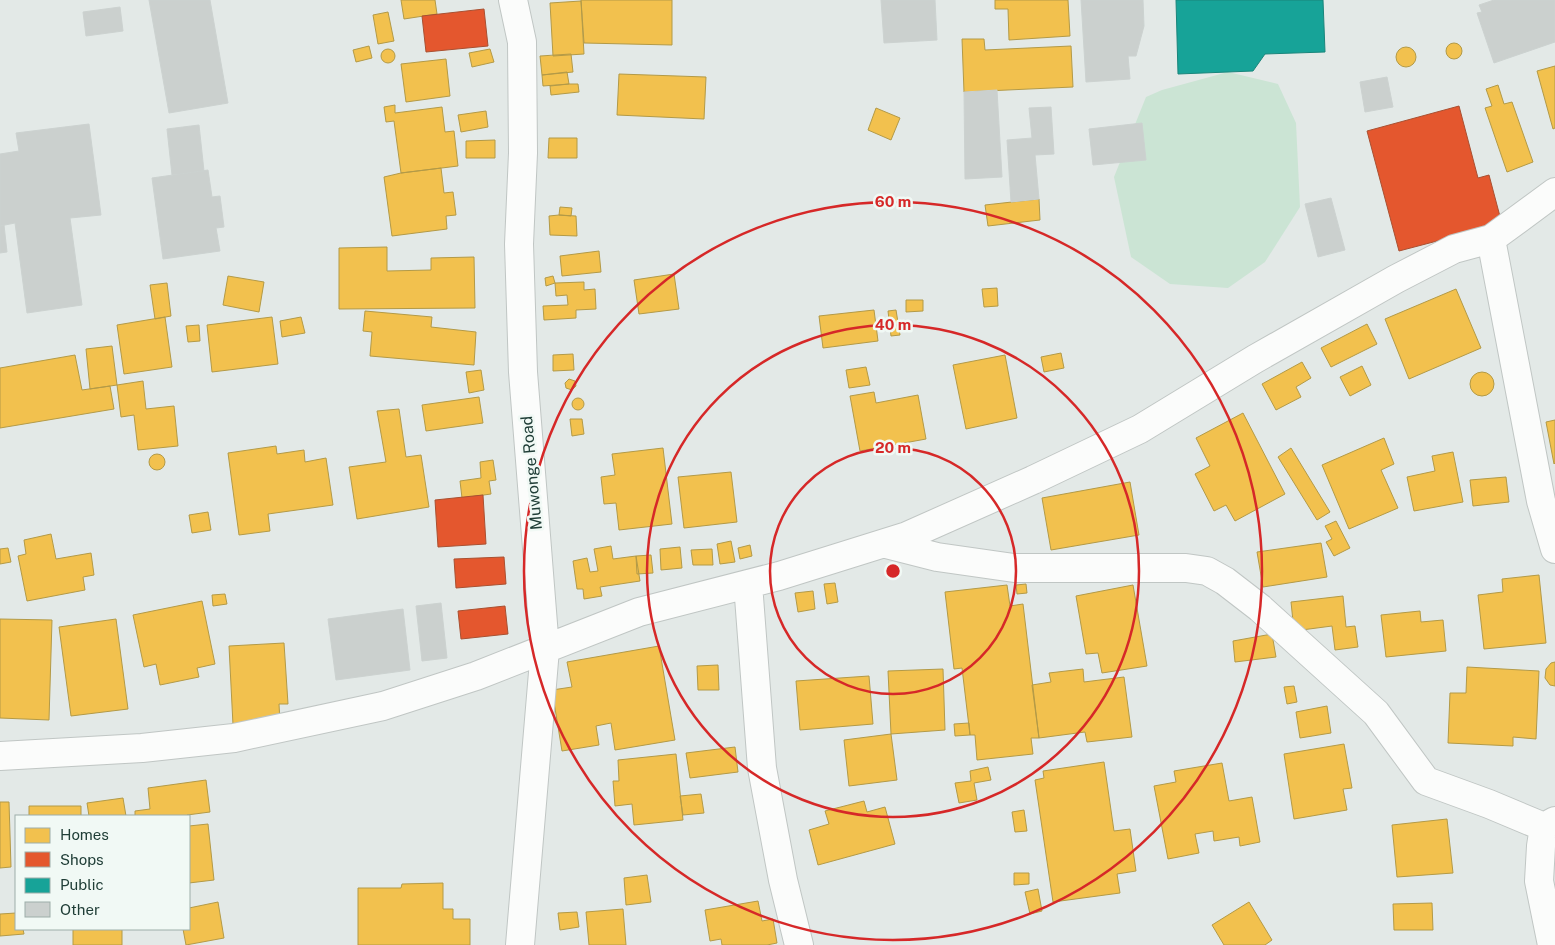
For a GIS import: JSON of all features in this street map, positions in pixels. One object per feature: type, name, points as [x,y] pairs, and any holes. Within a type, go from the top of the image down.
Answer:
[{"type":"street","name":"Muwonge Road","points":[[512,0],[522,42],[523,153],[519,244],[523,372],[545,649],[520,945]]},
{"type":"street","points":[[0,756],[142,748],[234,738],[383,706],[476,676],[639,612],[748,584],[886,544],[1033,480],[1140,429],[1255,359],[1396,280],[1454,249],[1491,239],[1555,192]]},
{"type":"street","points":[[1491,239],[1542,501],[1555,549]]},
{"type":"street","points":[[886,544],[937,557],[1014,568],[1198,568],[1225,581],[1260,608],[1376,714],[1426,781],[1550,824],[1541,846],[1540,881],[1552,945]]},
{"type":"street","points":[[748,584],[762,768],[783,880],[799,945]]},
{"type":"green space","points":[[1228,72],[1278,84],[1296,123],[1300,207],[1265,262],[1228,288],[1170,284],[1131,257],[1114,177],[1146,97],[1162,90]]},
{"type":"building: Homes","points":[[401,0],[435,0],[437,14],[404,19]]},
{"type":"building: Homes","points":[[581,0],[672,0],[672,45],[584,43]]},
{"type":"building: Homes","points":[[995,0],[1068,0],[1070,36],[1009,40],[1008,9],[995,9]]},
{"type":"building: Homes","points":[[581,1],[584,54],[553,56],[550,3]]},
{"type":"building: Homes","points":[[388,12],[394,41],[378,44],[373,15]]},
{"type":"building: Homes","points":[[962,39],[984,39],[985,50],[1071,46],[1073,87],[964,92]]},
{"type":"building: Homes","points":[[1451,43],[1457,43],[1462,48],[1460,57],[1451,59],[1446,54],[1446,48]]},
{"type":"building: Homes","points":[[369,46],[372,58],[356,62],[353,50]]},
{"type":"building: Homes","points":[[1406,47],[1413,50],[1416,57],[1413,64],[1406,67],[1399,64],[1396,57],[1399,50]]},
{"type":"building: Homes","points":[[388,49],[393,51],[395,56],[393,61],[388,63],[383,61],[381,56],[383,51]]},
{"type":"building: Homes","points":[[490,49],[494,62],[472,67],[469,53]]},
{"type":"building: Homes","points":[[571,54],[573,72],[542,75],[540,56]]},
{"type":"building: Homes","points":[[446,59],[450,96],[406,102],[401,64]]},
{"type":"building: Homes","points":[[1555,66],[1555,128],[1553,129],[1537,71]]},
{"type":"building: Homes","points":[[567,72],[569,84],[543,86],[542,75]]},
{"type":"building: Homes","points":[[619,74],[706,77],[704,119],[617,115]]},
{"type":"building: Homes","points":[[578,84],[579,92],[551,95],[550,86]]},
{"type":"building: Homes","points":[[1498,85],[1504,104],[1512,102],[1533,162],[1507,172],[1485,108],[1492,106],[1486,89]]},
{"type":"building: Homes","points":[[395,105],[395,113],[442,107],[445,132],[454,131],[458,166],[401,173],[394,121],[386,122],[384,107]]},
{"type":"building: Homes","points":[[876,108],[900,118],[891,140],[868,130]]},
{"type":"building: Homes","points":[[486,111],[488,127],[461,132],[458,115]]},
{"type":"building: Homes","points":[[549,138],[577,138],[577,158],[548,158]]},
{"type":"building: Homes","points":[[495,140],[495,158],[466,158],[466,141]]},
{"type":"building: Homes","points":[[441,168],[444,193],[453,192],[456,215],[446,216],[447,229],[392,236],[384,177]]},
{"type":"building: Homes","points":[[1039,199],[1040,220],[988,226],[985,205]]},
{"type":"building: Homes","points":[[560,207],[572,208],[571,216],[559,215]]},
{"type":"building: Homes","points":[[549,216],[576,216],[577,236],[550,235]]},
{"type":"building: Homes","points":[[387,247],[387,271],[431,270],[431,258],[474,257],[475,308],[339,309],[339,248]]},
{"type":"building: Homes","points":[[599,251],[601,272],[562,276],[560,256]]},
{"type":"building: Homes","points":[[674,274],[679,309],[639,314],[634,280]]},
{"type":"building: Homes","points":[[228,276],[264,282],[259,312],[223,305]]},
{"type":"building: Homes","points":[[553,276],[555,283],[546,286],[545,278]]},
{"type":"building: Homes","points":[[584,282],[584,290],[595,289],[596,309],[576,310],[576,318],[544,320],[543,306],[568,305],[567,295],[556,296],[555,283]]},
{"type":"building: Homes","points":[[167,283],[171,316],[155,319],[150,285]]},
{"type":"building: Homes","points":[[997,288],[998,306],[984,307],[982,289]]},
{"type":"building: Homes","points":[[1456,289],[1481,348],[1409,379],[1385,319]]},
{"type":"building: Homes","points":[[906,300],[923,300],[923,311],[906,312]]},
{"type":"building: Homes","points":[[874,310],[878,341],[823,348],[819,316]]},
{"type":"building: Homes","points":[[896,310],[900,335],[891,336],[888,311]]},
{"type":"building: Homes","points":[[365,311],[432,317],[431,327],[476,332],[474,365],[370,356],[372,332],[363,331]]},
{"type":"building: Homes","points":[[165,317],[172,367],[124,374],[117,325]]},
{"type":"building: Homes","points":[[272,317],[278,364],[212,372],[207,325]]},
{"type":"building: Homes","points":[[301,317],[305,333],[282,337],[280,321]]},
{"type":"building: Homes","points":[[1367,324],[1377,344],[1331,367],[1321,348]]},
{"type":"building: Homes","points":[[199,325],[200,341],[188,342],[186,326]]},
{"type":"building: Homes","points":[[112,346],[117,385],[90,389],[86,349]]},
{"type":"building: Homes","points":[[1061,353],[1064,368],[1044,372],[1041,357]]},
{"type":"building: Homes","points":[[573,354],[574,370],[553,371],[553,355]]},
{"type":"building: Homes","points":[[75,355],[82,390],[110,386],[114,409],[0,428],[0,368]]},
{"type":"building: Homes","points":[[1005,355],[1017,418],[966,429],[953,365]]},
{"type":"building: Homes","points":[[1302,362],[1311,378],[1296,387],[1301,397],[1276,410],[1262,384]]},
{"type":"building: Homes","points":[[1362,366],[1371,385],[1350,396],[1340,377]]},
{"type":"building: Homes","points":[[866,367],[870,385],[849,388],[846,370]]},
{"type":"building: Homes","points":[[481,370],[484,390],[469,393],[466,372]]},
{"type":"building: Homes","points":[[1482,372],[1490,376],[1494,384],[1490,392],[1482,396],[1474,392],[1470,384],[1474,376]]},
{"type":"building: Homes","points":[[569,379],[575,381],[576,386],[572,390],[566,388],[565,383]]},
{"type":"building: Homes","points":[[143,381],[146,409],[174,406],[178,446],[138,450],[134,415],[121,417],[117,385]]},
{"type":"building: Homes","points":[[874,392],[876,403],[918,395],[926,439],[860,451],[850,396]]},
{"type":"building: Homes","points":[[479,397],[483,423],[426,431],[422,405]]},
{"type":"building: Homes","points":[[576,398],[580,398],[584,404],[580,410],[576,410],[572,406],[572,402]]},
{"type":"building: Homes","points":[[399,409],[406,457],[421,455],[429,507],[357,519],[349,467],[386,462],[377,411]]},
{"type":"building: Homes","points":[[1243,413],[1285,494],[1235,521],[1226,505],[1214,511],[1195,474],[1210,466],[1196,438]]},
{"type":"building: Homes","points":[[570,419],[582,419],[584,434],[572,436]]},
{"type":"building: Homes","points":[[1555,420],[1555,463],[1554,464],[1546,422]]},
{"type":"building: Homes","points":[[1384,438],[1394,464],[1381,470],[1398,508],[1349,529],[1322,465]]},
{"type":"building: Homes","points":[[276,446],[277,454],[304,450],[305,462],[326,458],[333,505],[268,514],[270,531],[239,535],[228,453]]},
{"type":"building: Homes","points":[[663,448],[672,524],[619,530],[616,503],[604,504],[601,477],[615,475],[612,454]]},
{"type":"building: Homes","points":[[1291,448],[1330,512],[1317,520],[1278,457]]},
{"type":"building: Homes","points":[[1453,452],[1463,502],[1414,511],[1407,477],[1435,471],[1432,456]]},
{"type":"building: Homes","points":[[154,454],[160,454],[165,459],[163,468],[154,470],[149,465],[149,459]]},
{"type":"building: Homes","points":[[493,460],[496,480],[489,481],[491,494],[462,498],[460,481],[481,478],[480,462]]},
{"type":"building: Homes","points":[[731,472],[737,522],[684,528],[678,477]]},
{"type":"building: Homes","points":[[1506,477],[1509,502],[1473,506],[1470,480]]},
{"type":"building: Homes","points":[[1130,482],[1139,535],[1051,550],[1042,498]]},
{"type":"building: Homes","points":[[208,512],[211,530],[192,533],[189,515]]},
{"type":"building: Homes","points":[[1336,521],[1350,548],[1334,556],[1326,542],[1332,539],[1325,526]]},
{"type":"building: Homes","points":[[51,534],[56,559],[91,553],[94,575],[83,577],[85,590],[27,601],[18,556],[26,554],[24,540]]},
{"type":"building: Homes","points":[[731,541],[735,562],[720,564],[717,544]]},
{"type":"building: Homes","points":[[1321,543],[1327,577],[1263,587],[1257,552]]},
{"type":"building: Homes","points":[[750,545],[752,556],[740,559],[738,548]]},
{"type":"building: Homes","points":[[611,546],[613,559],[636,556],[640,581],[600,587],[602,596],[584,599],[583,589],[577,589],[573,561],[587,558],[590,572],[598,571],[594,549]]},
{"type":"building: Homes","points":[[680,547],[682,568],[661,570],[660,549]]},
{"type":"building: Homes","points":[[8,548],[11,562],[0,564],[0,549]]},
{"type":"building: Homes","points":[[712,549],[713,565],[693,565],[691,550]]},
{"type":"building: Homes","points":[[651,555],[653,573],[637,574],[636,556]]},
{"type":"building: Homes","points":[[1539,575],[1546,643],[1484,649],[1478,595],[1503,592],[1502,579]]},
{"type":"building: Homes","points":[[835,583],[838,602],[827,604],[824,584]]},
{"type":"building: Homes","points":[[1026,584],[1027,593],[1017,594],[1016,585]]},
{"type":"building: Homes","points":[[1007,585],[1010,606],[1023,604],[1039,738],[1031,738],[1033,754],[977,760],[975,735],[970,735],[962,668],[954,669],[945,592]]},
{"type":"building: Homes","points":[[1133,585],[1147,666],[1102,673],[1098,653],[1086,654],[1076,596]]},
{"type":"building: Homes","points":[[813,591],[815,609],[798,612],[795,593]]},
{"type":"building: Homes","points":[[225,594],[227,604],[213,606],[212,595]]},
{"type":"building: Homes","points":[[1343,596],[1346,627],[1355,626],[1358,647],[1335,650],[1332,626],[1294,631],[1291,602]]},
{"type":"building: Homes","points":[[202,601],[215,664],[197,668],[199,677],[160,685],[156,664],[144,667],[133,615]]},
{"type":"building: Homes","points":[[1420,611],[1421,622],[1443,620],[1446,651],[1386,657],[1381,615]]},
{"type":"building: Homes","points":[[0,619],[52,620],[49,720],[0,718]]},
{"type":"building: Homes","points":[[116,619],[128,709],[71,716],[59,627]]},
{"type":"building: Homes","points":[[1272,634],[1276,657],[1235,662],[1233,641]]},
{"type":"building: Homes","points":[[284,643],[288,704],[279,704],[280,722],[233,725],[229,646]]},
{"type":"building: Homes","points":[[659,646],[675,740],[615,750],[611,723],[596,726],[599,745],[562,751],[552,690],[572,687],[567,662]]},
{"type":"building: Homes","points":[[1555,662],[1555,686],[1550,685],[1545,678],[1546,669],[1551,663]]},
{"type":"building: Homes","points":[[718,665],[719,690],[698,690],[697,666]]},
{"type":"building: Homes","points":[[1467,667],[1539,671],[1536,739],[1513,737],[1513,746],[1448,743],[1450,693],[1466,693]]},
{"type":"building: Homes","points":[[943,669],[945,730],[891,734],[888,671]]},
{"type":"building: Homes","points":[[1083,669],[1084,682],[1124,677],[1132,737],[1087,742],[1085,732],[1039,738],[1032,685],[1051,682],[1049,673]]},
{"type":"building: Homes","points":[[869,676],[873,724],[800,730],[796,681]]},
{"type":"building: Homes","points":[[1294,686],[1297,702],[1287,704],[1284,687]]},
{"type":"building: Homes","points":[[1327,706],[1331,733],[1300,738],[1296,712]]},
{"type":"building: Homes","points":[[969,723],[970,735],[955,736],[954,724]]},
{"type":"building: Homes","points":[[891,734],[897,780],[849,786],[844,740]]},
{"type":"building: Homes","points":[[1344,744],[1352,788],[1343,789],[1347,810],[1294,819],[1284,754]]},
{"type":"building: Homes","points":[[735,747],[738,772],[690,778],[686,753]]},
{"type":"building: Homes","points":[[676,754],[683,820],[634,825],[632,804],[615,806],[613,781],[619,781],[618,760]]},
{"type":"building: Homes","points":[[1104,762],[1114,831],[1130,829],[1136,871],[1117,874],[1120,893],[1053,902],[1035,780],[1044,778],[1043,771]]},
{"type":"building: Homes","points":[[1222,763],[1229,801],[1252,797],[1260,842],[1240,846],[1239,837],[1214,841],[1213,831],[1195,834],[1199,853],[1168,859],[1154,786],[1176,782],[1174,771]]},
{"type":"building: Homes","points":[[988,767],[991,780],[974,783],[977,800],[959,803],[955,783],[971,781],[970,771]]},
{"type":"building: Homes","points":[[206,780],[210,812],[187,815],[135,815],[135,811],[150,809],[148,788]]},
{"type":"building: Homes","points":[[701,794],[704,813],[683,815],[680,796]]},
{"type":"building: Homes","points":[[123,798],[126,815],[89,815],[87,803]]},
{"type":"building: Homes","points":[[864,801],[867,812],[885,807],[895,844],[818,865],[809,830],[829,824],[825,811]]},
{"type":"building: Homes","points":[[0,802],[9,802],[11,867],[0,868]]},
{"type":"building: Homes","points":[[29,806],[81,806],[81,815],[29,815]]},
{"type":"building: Homes","points":[[1024,810],[1027,831],[1015,832],[1012,812]]},
{"type":"building: Homes","points":[[1447,819],[1453,873],[1397,877],[1392,825]]},
{"type":"building: Homes","points":[[208,824],[214,880],[190,883],[190,826]]},
{"type":"building: Homes","points":[[1014,873],[1029,873],[1029,884],[1014,885]]},
{"type":"building: Homes","points":[[647,875],[651,902],[626,905],[624,878]]},
{"type":"building: Homes","points":[[443,883],[443,909],[453,909],[453,919],[470,919],[470,945],[358,945],[358,888],[401,888],[402,884]]},
{"type":"building: Homes","points":[[1038,889],[1042,911],[1030,914],[1025,892]]},
{"type":"building: Homes","points":[[758,901],[762,921],[773,919],[777,943],[767,945],[722,945],[721,939],[710,941],[705,910]]},
{"type":"building: Homes","points":[[218,902],[224,938],[186,945],[183,930],[190,930],[190,908]]},
{"type":"building: Homes","points":[[1249,902],[1272,940],[1265,945],[1224,945],[1212,925]]},
{"type":"building: Homes","points":[[1432,903],[1433,930],[1394,930],[1393,904]]},
{"type":"building: Homes","points":[[623,909],[626,945],[589,945],[586,912]]},
{"type":"building: Homes","points":[[577,912],[579,927],[560,930],[558,913]]},
{"type":"building: Homes","points":[[15,913],[15,930],[23,930],[24,934],[0,936],[0,914]]},
{"type":"building: Homes","points":[[73,930],[122,930],[122,945],[73,945]]},
{"type":"building: Shops","points":[[484,9],[488,46],[426,52],[422,16]]},
{"type":"building: Shops","points":[[1459,106],[1478,178],[1489,175],[1502,224],[1399,251],[1367,131]]},
{"type":"building: Shops","points":[[483,495],[486,544],[438,547],[435,500]]},
{"type":"building: Shops","points":[[504,557],[506,584],[456,588],[454,559]]},
{"type":"building: Shops","points":[[505,606],[508,634],[461,639],[458,611]]},
{"type":"building: Public","points":[[1176,0],[1323,0],[1325,52],[1265,54],[1253,71],[1178,74]]},
{"type":"building: Other","points":[[149,0],[210,0],[228,103],[169,113]]},
{"type":"building: Other","points":[[881,0],[935,0],[937,40],[884,43]]},
{"type":"building: Other","points":[[1081,0],[1143,0],[1144,26],[1136,56],[1128,56],[1130,79],[1086,82]]},
{"type":"building: Other","points":[[1494,0],[1555,0],[1555,42],[1494,63],[1477,13],[1482,12],[1479,5]]},
{"type":"building: Other","points":[[120,7],[123,31],[86,36],[83,12]]},
{"type":"building: Other","points":[[1387,77],[1393,107],[1365,112],[1360,82]]},
{"type":"building: Other","points":[[997,90],[1002,177],[965,179],[964,92]]},
{"type":"building: Other","points":[[1051,107],[1054,154],[1035,155],[1039,199],[1011,202],[1007,140],[1032,138],[1029,108]]},
{"type":"building: Other","points":[[1142,123],[1146,160],[1093,165],[1089,129]]},
{"type":"building: Other","points":[[89,124],[101,215],[70,218],[82,305],[27,313],[15,223],[0,226],[0,154],[19,151],[16,133]]},
{"type":"building: Other","points":[[199,125],[204,171],[172,175],[167,129]]},
{"type":"building: Other","points":[[208,170],[212,197],[220,196],[224,227],[216,228],[220,251],[163,259],[152,178]]},
{"type":"building: Other","points":[[1331,198],[1345,250],[1318,257],[1305,204]]},
{"type":"building: Other","points":[[4,225],[7,252],[0,253],[0,226]]},
{"type":"building: Other","points":[[441,603],[447,658],[422,661],[416,606]]},
{"type":"building: Other","points":[[403,609],[410,670],[336,680],[328,619]]}]
